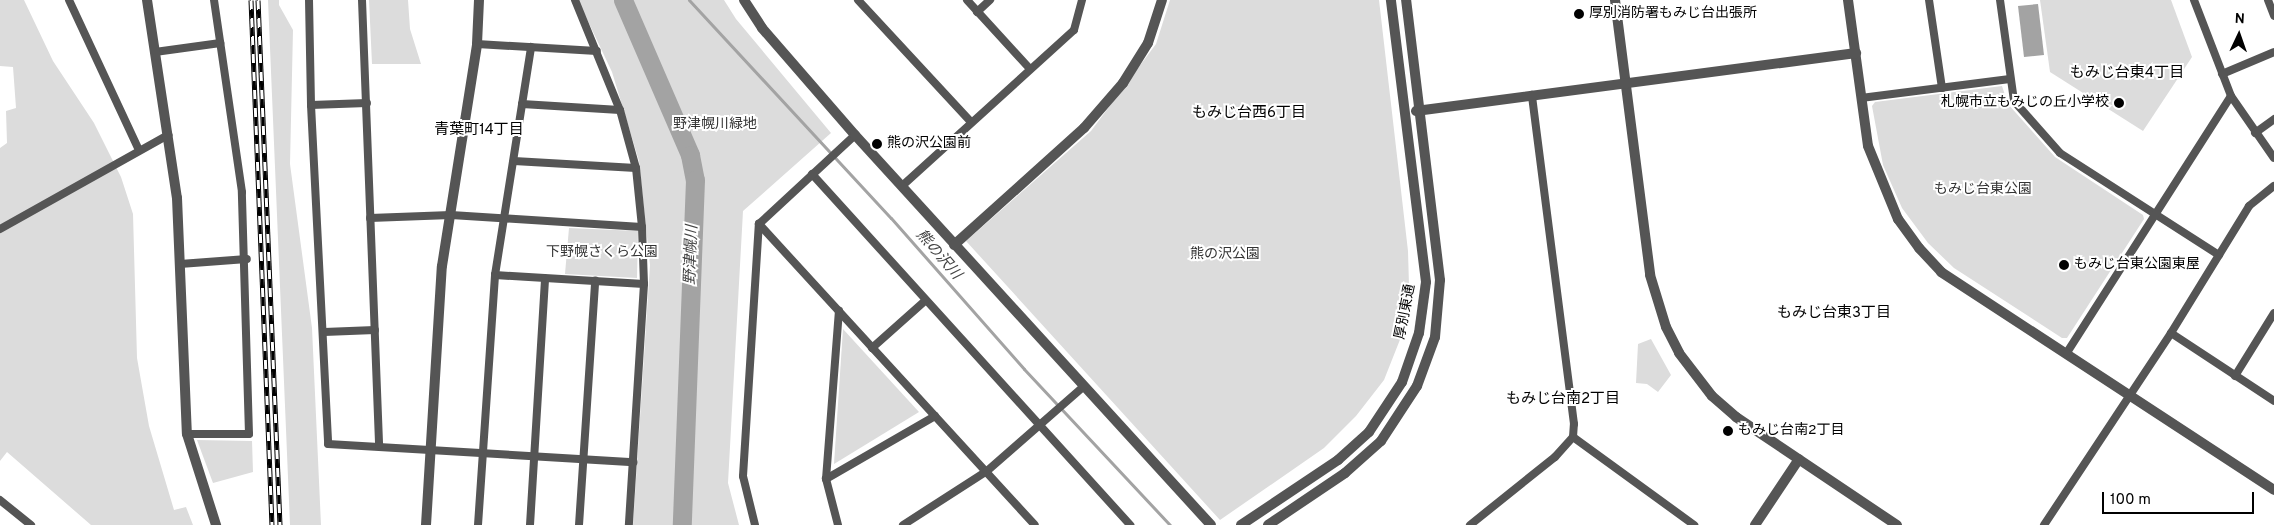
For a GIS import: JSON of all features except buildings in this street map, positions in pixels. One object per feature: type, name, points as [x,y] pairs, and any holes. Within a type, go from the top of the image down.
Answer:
[{"type":"street","points":[[69,0],[139,150]]},
{"type":"street","points":[[147,0],[177,198],[187,434],[216,525]]},
{"type":"street","points":[[187,434],[249,434],[247,259],[242,192],[214,0]]},
{"type":"street","points":[[309,0],[311,105],[324,332],[328,444],[379,445],[633,462]]},
{"type":"street","points":[[362,0],[379,445]]},
{"type":"street","points":[[426,525],[442,266],[477,44],[479,0]]},
{"type":"street","points":[[574,0],[597,51],[620,110],[636,168],[642,227],[644,284],[629,525]]},
{"type":"street","points":[[744,0],[762,28],[855,135],[1082,387],[1211,525]]},
{"type":"street","points":[[858,0],[971,122]]},
{"type":"street","points":[[966,0],[1030,69]]},
{"type":"street","points":[[977,12],[990,0]]},
{"type":"street","points":[[902,186],[1074,30],[1082,0]]},
{"type":"street","points":[[954,245],[1084,128],[1123,83],[1148,43],[1162,0]]},
{"type":"street","name":"厚別東通","points":[[1241,525],[1338,460],[1369,432],[1402,382],[1419,333],[1426,282],[1391,0]]},
{"type":"street","name":"厚別東通","points":[[1268,525],[1345,473],[1380,441],[1417,386],[1435,337],[1440,280],[1421,110],[1406,0]]},
{"type":"street","points":[[1615,0],[1650,275],[1666,327],[1679,353],[1712,396],[1736,417],[1897,525]]},
{"type":"street","points":[[1848,0],[1868,146],[1882,186],[1898,219],[1919,248],[1941,272],[2274,490]]},
{"type":"street","points":[[1929,0],[1942,88]]},
{"type":"street","points":[[2000,0],[2014,101],[2060,153],[2219,256]]},
{"type":"street","points":[[2194,0],[2231,96],[2274,158]]},
{"type":"street","points":[[2268,0],[2274,16]]},
{"type":"street","points":[[154,52],[220,43]]},
{"type":"street","points":[[477,44],[597,51]]},
{"type":"street","points":[[478,525],[495,275],[506,218],[531,48]]},
{"type":"street","points":[[2222,74],[2274,52]]},
{"type":"street","points":[[1406,112],[1856,53]]},
{"type":"street","points":[[1861,98],[2010,79]]},
{"type":"street","points":[[1470,525],[1555,458],[1572,437],[1574,424],[1532,95]]},
{"type":"street","points":[[2066,354],[2231,96]]},
{"type":"street","points":[[311,105],[367,103]]},
{"type":"street","points":[[522,104],[620,110]]},
{"type":"street","points":[[2256,133],[2274,119]]},
{"type":"street","points":[[0,229],[168,135]]},
{"type":"street","points":[[755,525],[743,476],[759,224],[855,135]]},
{"type":"street","points":[[514,161],[636,168]]},
{"type":"street","points":[[812,174],[925,301],[1130,525]]},
{"type":"street","points":[[2044,525],[2131,396],[2249,206],[2274,186]]},
{"type":"street","points":[[370,218],[451,215],[642,227]]},
{"type":"street","points":[[759,224],[987,471],[1033,524]]},
{"type":"street","points":[[180,264],[247,259]]},
{"type":"street","points":[[495,275],[644,284]]},
{"type":"street","points":[[530,525],[545,278]]},
{"type":"street","points":[[579,525],[595,281]]},
{"type":"street","points":[[872,348],[925,301]]},
{"type":"street","points":[[838,525],[826,479],[839,310]]},
{"type":"street","points":[[2235,376],[2274,313]]},
{"type":"street","points":[[324,332],[374,330]]},
{"type":"street","points":[[2171,333],[2274,402]]},
{"type":"street","points":[[903,525],[987,471],[1082,387]]},
{"type":"street","points":[[826,479],[935,416]]},
{"type":"street","points":[[1572,437],[1694,525]]},
{"type":"street","points":[[1754,525],[1799,459]]},
{"type":"street","points":[[0,500],[31,525]]},
{"type":"green space","points":[[0,0],[24,0],[53,61],[94,123],[121,177],[133,214],[137,358],[149,426],[174,510],[186,507],[193,525],[91,525],[7,452],[0,461],[0,148],[7,143],[6,111],[16,108],[13,67],[0,66]]},
{"type":"green space","points":[[268,0],[279,0],[279,5],[293,30],[290,164],[312,328],[321,525],[290,525]]},
{"type":"green space","points":[[369,0],[408,0],[410,29],[421,64],[372,64]]},
{"type":"green space","name":"野津幌川緑地","points":[[578,0],[724,0],[736,19],[831,133],[743,211],[728,483],[739,525],[633,525],[650,265],[639,161],[612,72]]},
{"type":"green space","name":"熊の沢公園","points":[[1170,0],[1379,0],[1408,251],[1409,285],[1403,332],[1384,380],[1356,416],[1324,448],[1220,520],[966,241],[1091,131],[1156,44]]},
{"type":"green space","points":[[2040,0],[2171,0],[2192,57],[2143,131],[2050,72]]},
{"type":"green space","name":"もみじ台東公園","points":[[2002,86],[2008,104],[2055,157],[2143,215],[2144,219],[2067,338],[2062,338],[1954,268],[1928,243],[1902,208],[1883,165],[1872,106],[1875,102]]},
{"type":"green space","name":"下野幌さくら公園","points":[[569,228],[638,231],[637,278],[565,274]]},
{"type":"green space","points":[[843,329],[919,412],[834,464]]},
{"type":"green space","points":[[1651,339],[1671,375],[1658,392],[1647,384],[1636,383],[1638,344]]},
{"type":"green space","points":[[197,440],[252,441],[253,472],[213,483]]},
{"type":"shaded area","points":[[2038,4],[2044,55],[2024,57],[2018,6]]},
{"type":"waterway","name":"野津幌川","points":[[623,0],[690,155],[695,180],[682,525]]},
{"type":"waterway","name":"熊の沢川","points":[[689,0],[891,218],[1024,369],[1170,525]]},
{"type":"railway","points":[[251,0],[272,525]]},
{"type":"railway","points":[[258,0],[280,525]]},
{"type":"place","name":"厚別消防署もみじ台出張所","points":[[1579,14]]},
{"type":"place","name":"札幌市立もみじの丘小学校","points":[[2119,103]]},
{"type":"place","name":"熊の沢公園前","points":[[877,144]]},
{"type":"place","name":"もみじ台東公園東屋","points":[[2064,265]]},
{"type":"place","name":"もみじ台南2丁目","points":[[1728,431]]},
{"type":"district","name":"もみじ台東4丁目","points":[[2127,74]]},
{"type":"district","name":"もみじ台西6丁目","points":[[1249,114]]},
{"type":"district","name":"青葉町14丁目","points":[[479,131]]},
{"type":"district","name":"もみじ台東3丁目","points":[[1834,314]]},
{"type":"district","name":"もみじ台南2丁目","points":[[1563,400]]}]
